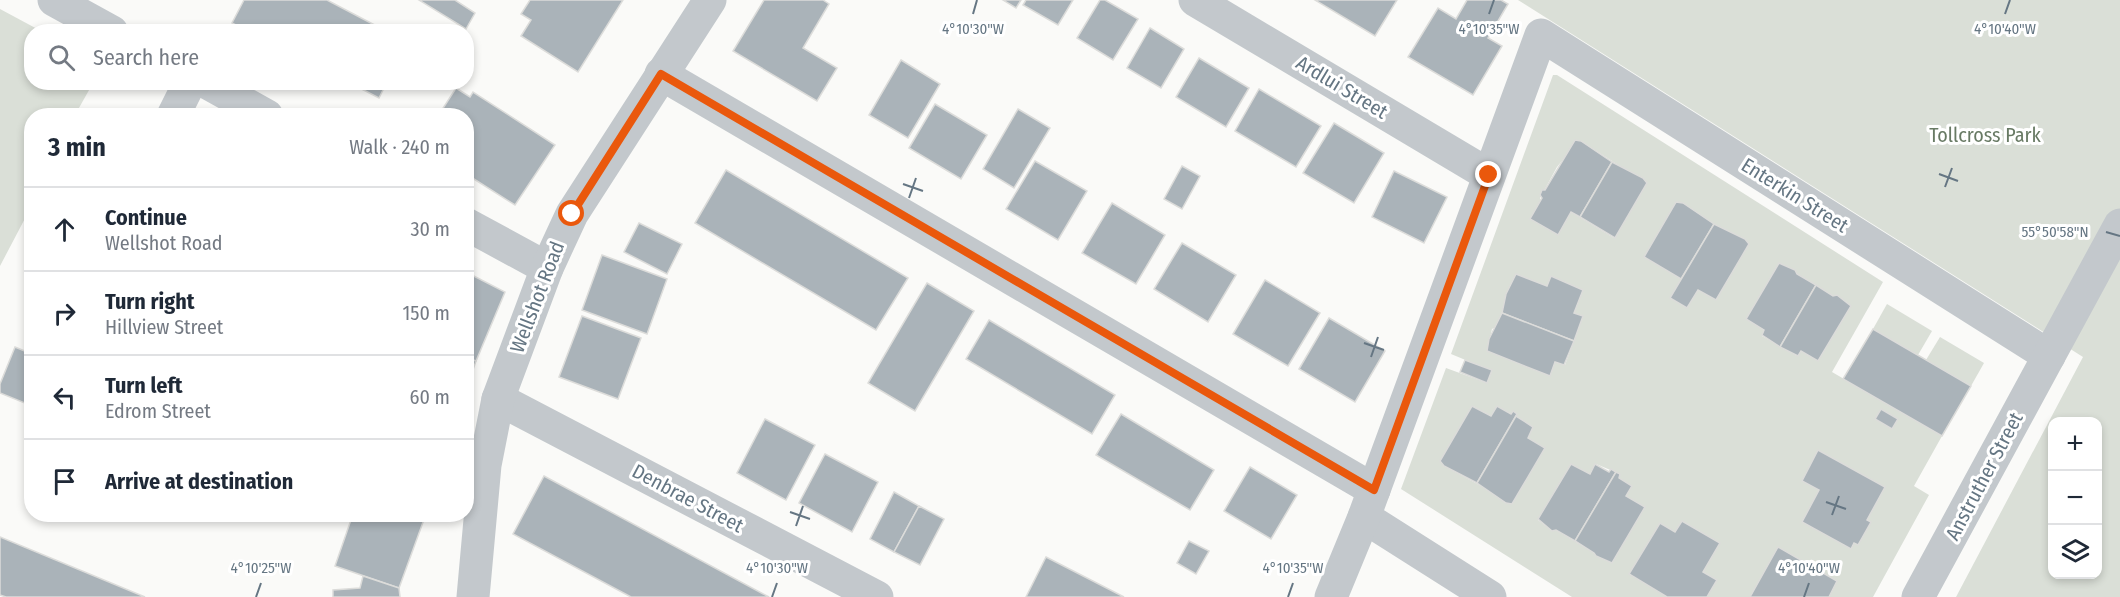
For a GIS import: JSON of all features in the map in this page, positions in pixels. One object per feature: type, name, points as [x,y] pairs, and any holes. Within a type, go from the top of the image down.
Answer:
[{"type":"street","points":[[54,0],[98,24]]},
{"type":"street","name":"Wellshot Road","points":[[473,597],[485,465],[498,399],[547,268],[572,214],[710,0]]},
{"type":"street","name":"Ardlui Street","points":[[1195,0],[1489,175]]},
{"type":"street","name":"Enterkin Street","points":[[1489,175],[1540,35],[2049,356]]},
{"type":"street","points":[[661,74],[1369,503],[1490,597]]},
{"type":"street","points":[[178,108],[186,90]]},
{"type":"street","points":[[220,90],[253,108]]},
{"type":"street","points":[[1331,597],[1369,503],[1489,175]]},
{"type":"street","name":"Anstruther Street","points":[[1918,597],[2120,225]]},
{"type":"street","points":[[474,228],[547,268]]},
{"type":"street","name":"Denbrae Street","points":[[498,399],[877,597]]},
{"type":"green space","name":"Tollcross Park","points":[[1518,0],[2120,0],[2120,597],[1956,597],[2048,423],[2048,579],[2102,579],[2102,417],[2051,417],[2083,357]]},
{"type":"green space","points":[[0,9],[28,24],[24,24],[24,90],[89,90],[79,108],[24,108],[24,220],[0,266]]},
{"type":"green space","points":[[1553,75],[1557,75],[1883,282],[1832,372],[1942,436],[1914,486],[1929,495],[1873,597],[1829,597],[1837,581],[1778,547],[1750,597],[1572,597],[1401,489],[1446,368],[1487,383],[1492,371],[1451,354]],"holes":[[[1581,141],[1629,172],[1643,178],[1647,183],[1614,238],[1571,212],[1558,235],[1540,198],[1557,167],[1577,142]],[[1676,202],[1683,203],[1714,224],[1745,239],[1698,290],[1687,308],[1670,298],[1681,279],[1644,257]],[[1779,264],[1795,270],[1797,274],[1833,296],[1837,295],[1851,306],[1818,361],[1801,351],[1797,356],[1762,336],[1764,330],[1746,319]],[[1516,274],[1547,286],[1551,277],[1583,290],[1574,313],[1583,316],[1565,365],[1555,362],[1550,375],[1487,351],[1492,329],[1496,327],[1507,299],[1506,294]],[[1473,406],[1491,416],[1497,406],[1511,414],[1513,411],[1517,414],[1516,416],[1533,427],[1509,502],[1505,503],[1494,493],[1444,466],[1440,461]],[[1596,464],[1620,474],[1619,478],[1632,486],[1626,496],[1645,507],[1612,563],[1596,556],[1556,530],[1552,531],[1538,520],[1590,474]]]},
{"type":"green space","points":[[1887,304],[1932,331],[1918,355],[1873,329]]},
{"type":"green space","points":[[1940,337],[1984,363],[1971,386],[1926,360]]},
{"type":"building","points":[[244,0],[327,0],[373,24],[234,24],[232,23]]},
{"type":"building","points":[[419,0],[455,0],[475,13],[469,24],[458,24]]},
{"type":"building","points":[[530,0],[623,0],[578,72],[521,36],[531,20],[521,14]]},
{"type":"building","points":[[764,0],[823,0],[829,4],[803,48],[837,68],[817,101],[733,51]]},
{"type":"building","points":[[1003,0],[1021,0],[1016,8]]},
{"type":"building","points":[[1026,0],[1073,0],[1058,25],[1023,5]]},
{"type":"building","points":[[1100,0],[1105,0],[1138,19],[1113,60],[1077,38]]},
{"type":"building","points":[[1315,0],[1397,0],[1375,36]]},
{"type":"building","points":[[1467,0],[1501,0],[1508,4],[1488,38],[1502,46],[1473,95],[1408,57],[1438,8],[1456,19]]},
{"type":"building","points":[[1150,28],[1184,49],[1161,88],[1127,68]]},
{"type":"building","points":[[1199,58],[1249,88],[1226,127],[1176,97]]},
{"type":"building","points":[[901,60],[940,84],[908,138],[869,115]]},
{"type":"building","points":[[1259,89],[1321,126],[1296,167],[1235,131]]},
{"type":"building","points":[[364,90],[383,90],[379,98]]},
{"type":"building","points":[[455,90],[459,90],[470,97],[473,92],[555,145],[515,205],[474,179],[474,108],[443,108]]},
{"type":"building","points":[[935,104],[987,135],[961,179],[909,148]]},
{"type":"building","points":[[1018,109],[1050,128],[1014,188],[983,169]]},
{"type":"building","points":[[1334,123],[1384,153],[1354,203],[1303,173]]},
{"type":"building","points":[[1575,140],[1581,141],[1612,162],[1580,217],[1571,212],[1558,235],[1530,219],[1542,198],[1540,195],[1542,190],[1545,190]]},
{"type":"building","points":[[1035,161],[1087,191],[1058,240],[1006,209]]},
{"type":"building","points":[[1612,162],[1643,178],[1647,183],[1615,238],[1580,217]]},
{"type":"building","points":[[1182,166],[1200,176],[1182,209],[1164,199]]},
{"type":"building","points":[[726,170],[908,278],[876,330],[695,223]]},
{"type":"building","points":[[1394,171],[1447,197],[1424,243],[1372,217]]},
{"type":"building","points":[[1676,202],[1683,203],[1714,224],[1681,279],[1644,257]]},
{"type":"building","points":[[1112,203],[1165,235],[1136,284],[1082,253]]},
{"type":"building","points":[[639,223],[682,244],[667,274],[624,252]]},
{"type":"building","points":[[1714,224],[1745,239],[1749,244],[1716,300],[1698,290],[1687,308],[1670,298]]},
{"type":"building","points":[[1182,243],[1236,275],[1208,322],[1154,289]]},
{"type":"building","points":[[602,255],[667,279],[647,334],[582,310]]},
{"type":"building","points":[[1779,263],[1795,270],[1797,274],[1816,285],[1780,347],[1762,335],[1764,330],[1746,319]]},
{"type":"building","points":[[1516,274],[1547,286],[1551,276],[1583,290],[1574,313],[1583,316],[1574,341],[1502,313],[1506,294]]},
{"type":"building","points":[[474,276],[505,292],[476,361],[474,360]]},
{"type":"building","points":[[1265,280],[1320,313],[1288,366],[1233,334]]},
{"type":"building","points":[[927,283],[974,311],[915,411],[868,383]]},
{"type":"building","points":[[1816,285],[1833,296],[1837,295],[1851,306],[1818,361],[1801,351],[1798,356],[1780,347]]},
{"type":"building","points":[[1502,313],[1574,341],[1564,365],[1555,362],[1550,376],[1487,351],[1489,339]]},
{"type":"building","points":[[582,316],[641,338],[618,399],[559,377]]},
{"type":"building","points":[[1329,318],[1385,351],[1355,402],[1299,369]]},
{"type":"building","points":[[989,320],[1115,395],[1092,434],[966,359]]},
{"type":"building","points":[[1873,329],[1971,386],[1942,436],[1843,379]]},
{"type":"building","points":[[15,347],[24,351],[24,403],[0,393],[0,384]]},
{"type":"building","points":[[1465,360],[1492,370],[1487,383],[1460,372]]},
{"type":"building","points":[[1472,406],[1491,416],[1497,406],[1511,414],[1513,411],[1517,414],[1477,483],[1444,466],[1440,461]]},
{"type":"building","points":[[1881,409],[1898,419],[1892,429],[1875,419]]},
{"type":"building","points":[[1121,414],[1214,470],[1190,510],[1096,455]]},
{"type":"building","points":[[1516,416],[1533,427],[1528,438],[1545,448],[1512,504],[1506,503],[1477,483]]},
{"type":"building","points":[[765,419],[815,445],[786,500],[737,473]]},
{"type":"building","points":[[1818,450],[1885,487],[1867,520],[1871,522],[1858,545],[1854,543],[1851,549],[1802,522],[1819,490],[1802,481]]},
{"type":"building","points":[[825,454],[878,482],[852,532],[799,503]]},
{"type":"building","points":[[1571,464],[1590,474],[1595,464],[1609,472],[1611,469],[1616,472],[1575,541],[1556,530],[1552,531],[1538,519]]},
{"type":"building","points":[[1250,467],[1297,495],[1271,539],[1224,511]]},
{"type":"building","points":[[1616,472],[1620,474],[1619,478],[1632,486],[1626,496],[1645,507],[1612,563],[1596,556],[1575,541]]},
{"type":"building","points":[[544,476],[769,597],[631,597],[513,534]]},
{"type":"building","points":[[894,492],[919,506],[894,552],[870,539]]},
{"type":"building","points":[[919,506],[944,519],[920,565],[894,552]]},
{"type":"building","points":[[1682,521],[1720,543],[1703,572],[1717,580],[1707,597],[1667,597],[1629,574],[1660,523],[1675,532]]},
{"type":"building","points":[[350,522],[423,522],[399,588],[335,566]]},
{"type":"building","points":[[0,537],[145,597],[6,597],[0,595]]},
{"type":"building","points":[[1189,541],[1209,551],[1196,574],[1177,563]]},
{"type":"building","points":[[1778,547],[1837,581],[1829,597],[1750,597]]},
{"type":"building","points":[[1046,557],[1124,597],[1026,597]]},
{"type":"building","points":[[363,576],[399,588],[400,597],[333,597],[333,590],[360,588]]},
{"type":"route","points":[[572,214],[661,74],[1374,490],[1489,175]]}]
